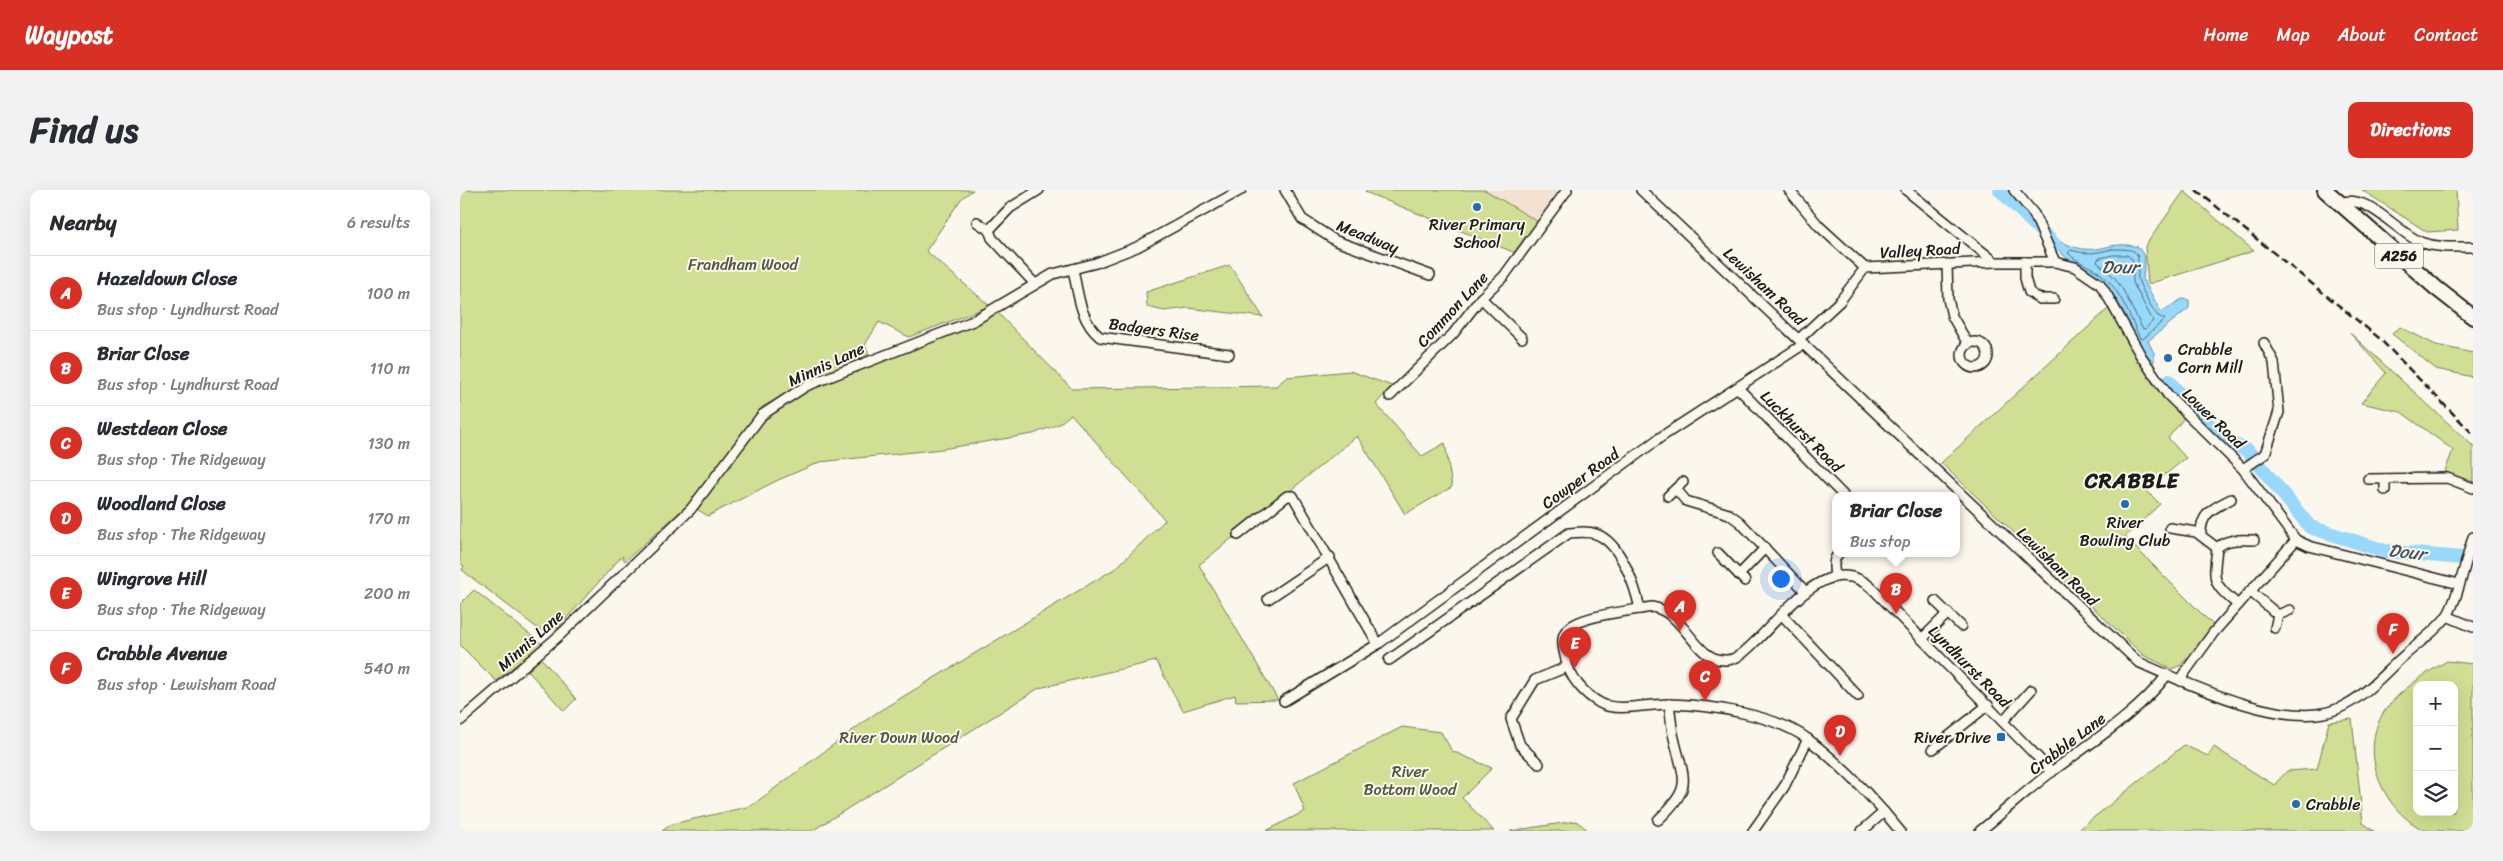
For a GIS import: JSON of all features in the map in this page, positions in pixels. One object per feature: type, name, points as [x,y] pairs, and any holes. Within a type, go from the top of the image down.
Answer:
[{"type":"main road","name":"A256","points":[[2325,190],[2436,288],[2473,317]]},
{"type":"street","points":[[989,230],[1010,208],[1039,190]]},
{"type":"street","name":"Minnis Lane","points":[[460,721],[560,634],[690,509],[762,415],[806,386],[973,321],[1053,274],[1096,263],[1137,247],[1241,190]]},
{"type":"street","name":"Meadway","points":[[1284,190],[1302,219],[1336,241],[1430,276]]},
{"type":"street","name":"Common Lane","points":[[1390,396],[1437,347],[1453,334],[1482,298],[1504,276],[1567,190]]},
{"type":"street","name":"Lewisham Road","points":[[1641,190],[1960,492]]},
{"type":"street","name":"Valley Road","points":[[1789,190],[1819,226],[1865,268],[1995,262],[2055,262]]},
{"type":"street","points":[[1906,190],[1995,262]]},
{"type":"street","points":[[2014,190],[2034,214],[2055,262]]},
{"type":"street","points":[[2339,202],[2348,199],[2361,202],[2421,242],[2441,247],[2473,247]]},
{"type":"street","points":[[977,222],[989,230],[992,238],[1035,284]]},
{"type":"street","points":[[2458,247],[2473,238]]},
{"type":"street","points":[[2025,262],[2025,278],[2029,292],[2040,298],[2054,298]]},
{"type":"street","name":"Lower Road","points":[[2055,262],[2075,267],[2100,284],[2116,308],[2141,356],[2168,394],[2243,469],[2296,540]]},
{"type":"street","points":[[1947,264],[1948,299],[1952,316],[1968,344]]},
{"type":"street","name":"Cowper Road","points":[[1284,701],[1378,644],[1661,437],[1739,389],[1802,342],[1840,301],[1865,268]]},
{"type":"street","name":"Badgers Rise","points":[[1073,269],[1085,320],[1100,337],[1223,351]]},
{"type":"street","points":[[1482,298],[1522,338]]},
{"type":"street","points":[[2243,469],[2266,454],[2279,412],[2274,362],[2264,343]]},
{"type":"street","name":"Luckhurst Road","points":[[1739,389],[1840,492]]},
{"type":"street","points":[[2368,479],[2447,478],[2473,488]]},
{"type":"street","points":[[2385,479],[2385,490]]},
{"type":"street","points":[[1668,496],[1683,482]]},
{"type":"street","points":[[1676,489],[1686,502],[1729,514],[1740,522],[1806,592]]},
{"type":"street","name":"Lewisham Road","points":[[1960,492],[2138,662],[2228,699],[2279,712],[2322,714],[2353,702],[2367,691],[2447,616],[2473,537]]},
{"type":"street","points":[[1238,535],[1290,495],[1295,498],[1378,644]]},
{"type":"street","points":[[2201,535],[2202,520],[2206,514],[2231,499]]},
{"type":"street","points":[[2170,528],[2187,529],[2201,535],[2216,548]]},
{"type":"street","points":[[1389,660],[1569,533],[1585,531],[1598,534],[1605,540],[1633,579],[1640,609]]},
{"type":"street","points":[[2238,605],[2214,581],[2216,548],[2221,543],[2236,540],[2254,540]]},
{"type":"street","points":[[2181,681],[2214,632],[2296,540],[2309,546],[2459,584]]},
{"type":"street","points":[[1718,553],[1742,578],[1765,548]]},
{"type":"street","points":[[1268,600],[1330,557]]},
{"type":"street","points":[[1835,557],[1835,577]]},
{"type":"street","name":"Lyndhurst Road","points":[[1568,667],[1562,647],[1564,632],[1576,621],[1652,607],[1668,612],[1704,652],[1718,659],[1727,660],[1744,652],[1815,584],[1835,577],[1859,579],[1868,584],[2052,772]]},
{"type":"street","points":[[2250,591],[2278,615]]},
{"type":"street","points":[[1935,601],[1961,626]]},
{"type":"street","points":[[2278,615],[2290,610]]},
{"type":"street","points":[[1922,639],[1948,613]]},
{"type":"street","points":[[1782,615],[1858,696]]},
{"type":"street","points":[[2275,628],[2278,615]]},
{"type":"street","points":[[2447,616],[2473,627]]},
{"type":"street","points":[[1539,764],[1520,745],[1511,718],[1535,680],[1568,667],[1577,683],[1602,705],[1615,708],[1669,704],[1699,705],[1754,716],[1786,727],[1808,739],[1871,796],[1900,831]]},
{"type":"street","name":"Crabble Lane","points":[[1980,831],[2052,772],[2112,729],[2159,685],[2167,675]]},
{"type":"street","points":[[2003,720],[2031,690]]},
{"type":"street","points":[[1658,820],[1676,803],[1685,785],[1669,704]]},
{"type":"street","points":[[1934,749],[1988,705]]},
{"type":"street","points":[[1752,831],[1784,787],[1808,739]]},
{"type":"street","points":[[1862,831],[1884,812]]},
{"type":"shaded area","name":"River Primary School","points":[[1366,190],[1563,190],[1518,254],[1365,192]]},
{"type":"green space","name":"Frandham Wood","points":[[460,190],[973,190],[961,199],[926,251],[990,306],[909,337],[879,322],[865,345],[869,354],[805,384],[762,407],[691,502],[625,561],[622,556],[558,628],[541,631],[462,570],[464,566],[460,563]]},
{"type":"green space","name":"River Primary School","points":[[1366,190],[1485,190],[1540,223],[1518,254],[1365,192]]},
{"type":"green space","points":[[2362,190],[2456,190],[2458,230],[2427,232]]},
{"type":"green space","points":[[2184,191],[2254,251],[2148,284],[2145,246]]},
{"type":"green space","points":[[1230,265],[1263,317],[1188,308],[1164,311],[1147,307],[1146,292]]},
{"type":"green space","points":[[2109,308],[2153,380],[2172,406],[2184,418],[2168,438],[2186,458],[2146,490],[2160,504],[2125,537],[2215,627],[2181,665],[2172,669],[2143,655],[1941,463]]},
{"type":"green space","name":"River Down Wood","points":[[994,309],[1072,389],[1276,386],[1287,377],[1350,371],[1392,386],[1376,404],[1422,456],[1445,443],[1452,487],[1405,514],[1357,436],[1199,565],[1278,700],[1236,701],[1235,695],[1183,711],[1156,661],[1039,688],[812,831],[662,831],[672,824],[751,806],[876,713],[1116,568],[1165,520],[1071,414],[1059,424],[1033,434],[942,449],[820,462],[776,481],[708,516],[695,508],[762,415],[806,386]]},
{"type":"green space","points":[[2400,327],[2436,345],[2473,353],[2473,377],[2436,369],[2392,334]]},
{"type":"green space","points":[[2350,333],[2473,446],[2473,485],[2445,471],[2453,450],[2401,412],[2361,403],[2386,373]]},
{"type":"green space","points":[[474,590],[542,644],[496,681],[460,645],[460,604]]},
{"type":"green space","points":[[541,658],[576,699],[564,711],[528,671]]},
{"type":"green space","points":[[2447,661],[2473,664],[2473,831],[2424,830],[2397,810],[2387,796],[2380,781],[2373,749],[2375,733],[2386,709],[2413,683],[2413,816],[2458,816],[2458,681],[2416,681]]},
{"type":"green space","points":[[2352,719],[2363,823],[2374,831],[2077,831],[2184,745],[2208,756],[2214,747],[2274,785],[2287,771],[2317,769],[2329,722]]},
{"type":"green space","name":"River Bottom Wood","points":[[1402,727],[1441,732],[1452,751],[1492,768],[1462,798],[1494,831],[1266,831],[1305,811],[1294,783]]},
{"type":"green space","points":[[1576,821],[1589,831],[1510,831]]},
{"type":"water","name":"Dour","points":[[2057,241],[2083,249],[2097,249],[2115,245],[2138,247],[2145,257],[2143,279],[2161,312],[2182,299],[2189,300],[2189,308],[2148,341],[2154,353],[2154,362],[2151,363],[2144,356],[2120,305],[2107,287],[2059,251],[2055,245]]},
{"type":"waterway","name":"Dour","points":[[2000,190],[2055,245]]},
{"type":"waterway","name":"Dour","points":[[2169,381],[2193,411],[2229,442],[2248,451],[2310,527],[2385,551],[2473,559]]},
{"type":"railway","points":[[2196,190],[2379,338],[2473,434]]},
{"type":"place","name":"River Primary School","points":[[1477,207]]},
{"type":"place","name":"Crabble Corn Mill","points":[[2168,358]]},
{"type":"place","name":"River Bowling Club","points":[[2125,504]]},
{"type":"place","name":"Briar Close","points":[[1896,614]]},
{"type":"place","name":"Hazeldown Close","points":[[1680,631]]},
{"type":"place","name":"Crabble Avenue","points":[[2393,654]]},
{"type":"place","name":"Wingrove Hill","points":[[1575,668]]},
{"type":"place","name":"Westdean Close","points":[[1705,701]]},
{"type":"place","name":"River Drive","points":[[2001,737]]},
{"type":"place","name":"Woodland Close","points":[[1840,756]]},
{"type":"place","name":"Crabble","points":[[2296,804]]},
{"type":"district","name":"CRABBLE","points":[[2132,481]]}]
